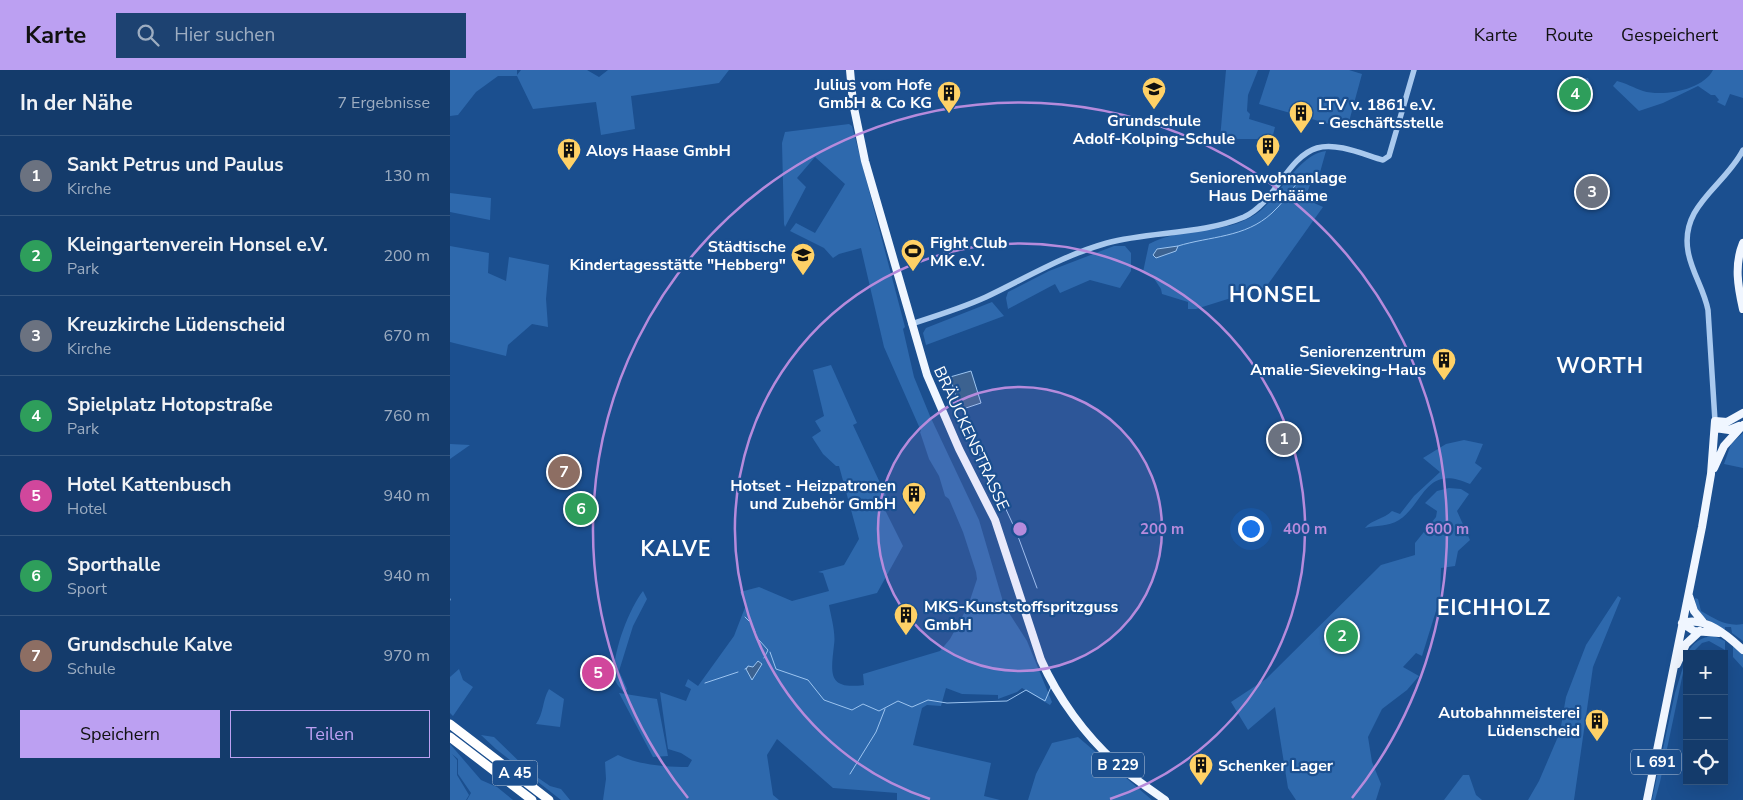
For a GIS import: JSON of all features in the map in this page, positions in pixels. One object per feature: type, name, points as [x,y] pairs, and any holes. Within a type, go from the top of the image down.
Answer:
[{"type":"highway","name":"A 45","points":[[450,724],[549,800]]},
{"type":"highway","name":"A 45","points":[[450,737],[532,800]]},
{"type":"main road","name":"BRÄUCKENSTRASSE","points":[[850,70],[853,103],[865,161],[927,375],[945,419],[995,520],[1050,679],[1094,741],[1117,764],[1165,800]]},
{"type":"main road","points":[[1743,243],[1738,261],[1743,309]]},
{"type":"main road","points":[[1715,425],[1727,422],[1743,413]]},
{"type":"main road","points":[[1715,425],[1729,430],[1743,424]]},
{"type":"main road","points":[[1711,474],[1724,446],[1743,424]]},
{"type":"main road","name":"L 691","points":[[1647,800],[1711,474],[1715,425]]},
{"type":"main road","points":[[1688,590],[1692,607],[1703,622],[1724,634],[1743,650]]},
{"type":"main road","points":[[1682,623],[1703,622]]},
{"type":"main road","points":[[1682,623],[1691,630],[1724,634]]},
{"type":"main road","name":"L 691","points":[[1673,672],[1686,644],[1700,631]]},
{"type":"street","points":[[911,324],[978,300],[1066,257],[1108,242],[1220,224],[1244,216],[1260,206],[1298,162],[1316,148],[1333,147],[1384,160],[1390,156],[1414,70]]},
{"type":"street","points":[[1715,425],[1708,310],[1688,254],[1687,231],[1696,208],[1731,170],[1743,150]]},
{"type":"shaded area","points":[[450,70],[517,70],[517,75],[521,70],[587,70],[599,77],[608,70],[729,70],[719,83],[631,96],[635,129],[601,135],[596,102],[533,109],[517,76],[498,76],[476,92],[458,115],[450,116]]},
{"type":"shaded area","points":[[1226,70],[1258,70],[1248,95],[1247,111],[1250,114],[1249,119],[1275,127],[1272,139],[1220,139]]},
{"type":"shaded area","points":[[1270,70],[1349,70],[1362,74],[1347,129],[1259,104]]},
{"type":"shaded area","points":[[1713,70],[1743,70],[1743,98],[1730,94],[1725,106],[1717,102],[1719,100],[1715,95],[1711,95],[1698,86],[1663,103],[1639,111],[1613,86],[1617,81],[1651,93],[1671,92],[1701,83]]},
{"type":"shaded area","points":[[1588,78],[1592,88],[1571,112],[1562,89],[1572,81]]},
{"type":"shaded area","points":[[849,124],[852,126],[905,327],[903,329],[914,377],[930,416],[979,520],[1004,605],[1027,641],[1052,702],[1050,705],[1022,688],[1017,692],[998,699],[998,695],[962,694],[946,688],[941,706],[927,705],[922,708],[913,745],[991,763],[984,796],[1000,800],[897,800],[897,793],[833,788],[777,739],[767,755],[773,795],[779,800],[603,800],[606,779],[605,762],[618,755],[652,765],[688,767],[692,760],[681,753],[668,749],[660,692],[686,701],[691,689],[685,686],[688,679],[698,686],[734,636],[746,605],[740,592],[759,587],[792,601],[829,591],[823,573],[818,572],[844,565],[859,539],[839,466],[836,466],[823,454],[812,437],[821,431],[815,421],[824,416],[813,370],[831,365],[857,423],[853,425],[889,502],[883,506],[903,546],[877,593],[829,605],[834,635],[832,671],[837,682],[852,686],[864,685],[863,674],[940,651],[950,639],[968,606],[977,579],[976,572],[963,532],[949,499],[945,496],[939,476],[929,459],[921,431],[884,347],[861,248],[839,254],[833,258],[824,248],[790,231],[796,223],[815,233],[845,184],[815,157],[797,178],[806,187],[785,227],[784,224],[782,143],[785,132]]},
{"type":"shaded area","points":[[1326,151],[1317,183],[1311,182],[1305,199],[1323,207],[1266,287],[1196,309],[1188,309],[1188,302],[1162,294],[1161,289],[1151,274],[1143,272],[1149,244],[1162,238],[1244,221],[1264,207],[1306,160]]},
{"type":"shaded area","points":[[450,193],[491,198],[490,220],[450,212]]},
{"type":"shaded area","points":[[450,246],[489,253],[488,273],[506,281],[509,257],[549,265],[546,299],[548,327],[532,324],[508,345],[506,356],[450,342]]},
{"type":"shaded area","points":[[1114,246],[1125,246],[1131,253],[1131,271],[1120,288],[1090,280],[1060,293],[1055,284],[1008,309],[1006,298],[1008,292],[1049,271]]},
{"type":"shaded area","points":[[1178,246],[1176,251],[1156,258],[1153,255],[1157,249]]},
{"type":"shaded area","points":[[992,302],[1004,316],[926,345],[923,333],[926,328]]},
{"type":"shaded area","points":[[971,371],[981,403],[960,410],[950,377]]},
{"type":"shaded area","points":[[1743,433],[1743,468],[1724,464],[1731,444]]},
{"type":"shaded area","points":[[1464,440],[1483,444],[1475,463],[1482,468],[1470,484],[1455,479],[1443,479],[1434,482],[1399,520],[1386,525],[1365,528],[1392,511],[1400,514],[1414,496],[1440,472],[1423,458],[1446,444]]},
{"type":"shaded area","points":[[450,444],[470,445],[450,459]]},
{"type":"shaded area","points":[[1449,488],[1461,489],[1469,494],[1457,511],[1470,540],[1458,551],[1455,566],[1441,568],[1440,598],[1422,656],[1416,653],[1403,667],[1419,676],[1407,690],[1382,709],[1368,737],[1372,762],[1381,784],[1376,800],[1296,800],[1288,788],[1275,707],[1248,730],[1231,702],[1266,679],[1381,565],[1415,555],[1415,543],[1436,517],[1437,511],[1425,503],[1437,491]]},
{"type":"shaded area","points":[[643,591],[647,599],[633,626],[619,671],[627,689],[625,693],[614,678],[615,663],[623,630]]},
{"type":"shaded area","points":[[1618,596],[1621,598],[1593,667],[1574,800],[1528,800],[1539,781],[1560,732],[1566,697],[1586,645]]},
{"type":"shaded area","points":[[1695,598],[1698,599],[1701,611],[1711,617],[1721,622],[1737,625],[1743,624],[1743,641],[1732,633],[1731,627],[1725,627],[1725,630],[1705,618],[1698,609]]},
{"type":"shaded area","points":[[1714,636],[1725,641],[1725,650],[1709,641],[1702,643],[1695,650],[1690,650],[1698,641]]},
{"type":"shaded area","points":[[1733,646],[1743,655],[1743,668],[1733,657]]},
{"type":"shaded area","points":[[758,661],[762,664],[752,680],[746,669],[748,666],[753,667]]},
{"type":"shaded area","points":[[1683,667],[1660,782],[1655,800],[1652,800],[1675,693]]},
{"type":"shaded area","points":[[459,669],[463,680],[473,687],[453,716],[450,713],[450,677]]},
{"type":"shaded area","points":[[549,689],[564,699],[560,727],[536,724]]},
{"type":"shaded area","points":[[619,693],[657,699],[668,756],[653,757]]},
{"type":"shaded area","points":[[481,735],[494,737],[531,773],[550,786],[561,789],[570,800],[561,800]]},
{"type":"shaded area","points":[[1078,737],[1152,800],[1028,800],[1036,774],[1052,743]]},
{"type":"shaded area","points":[[450,744],[481,780],[497,787],[513,800],[467,800],[471,793],[458,774],[458,759],[452,754],[457,760],[457,775],[469,795],[466,800],[450,800]]},
{"type":"shaded area","points":[[1463,775],[1469,775],[1476,795],[1482,800],[1444,800]]},
{"type":"waterway","points":[[1178,246],[1239,232],[1262,221],[1272,213],[1297,183]]},
{"type":"waterway","points":[[967,415],[984,468],[992,479],[1016,531],[1037,588]]},
{"type":"waterway","points":[[745,617],[749,621]]},
{"type":"waterway","points":[[759,640],[768,650],[764,658]]},
{"type":"waterway","points":[[770,652],[776,669],[808,680],[824,700],[852,710],[863,704],[879,711],[898,701],[912,707],[928,700],[947,703],[1007,701],[1026,690],[1045,701],[1051,687]]},
{"type":"waterway","points":[[705,683],[738,672]]},
{"type":"waterway","points":[[850,774],[876,732],[885,709]]},
{"type":"place","name":"Spielplatz Hotopstraße","points":[[1575,94]]},
{"type":"place","name":"Grundschule Adolf-Kolping-Schule","points":[[1154,110]]},
{"type":"place","name":"Julius vom Hofe GmbH & Co KG","points":[[949,114]]},
{"type":"place","name":"LTV v. 1861 e.V. - Geschäftsstelle","points":[[1301,134]]},
{"type":"place","name":"Seniorenwohnanlage Haus Derhääme","points":[[1268,167]]},
{"type":"place","name":"Aloys Haase GmbH","points":[[569,171]]},
{"type":"place","name":"Kreuzkirche Lüdenscheid","points":[[1592,192]]},
{"type":"place","name":"Fight Club MK e.V.","points":[[913,272]]},
{"type":"place","name":"Städtische Kindertagesstätte \"Hebberg\"","points":[[803,276]]},
{"type":"place","name":"Seniorenzentrum Amalie-Sieveking-Haus","points":[[1444,381]]},
{"type":"place","name":"Sankt Petrus und Paulus","points":[[1284,439]]},
{"type":"place","name":"Grundschule Kalve","points":[[564,472]]},
{"type":"place","name":"Sporthalle","points":[[581,509]]},
{"type":"place","name":"Hotset - Heizpatronen und Zubehör GmbH","points":[[914,515]]},
{"type":"place","name":"MKS-Kunststoffspritzguss GmbH","points":[[906,636]]},
{"type":"place","name":"Kleingartenverein Honsel e.V.","points":[[1342,636]]},
{"type":"place","name":"Hotel Kattenbusch","points":[[598,673]]},
{"type":"place","name":"Autobahnmeisterei Lüdenscheid","points":[[1597,742]]},
{"type":"place","name":"Schenker Lager","points":[[1201,786]]},
{"type":"district","name":"HONSEL","points":[[1275,295]]},
{"type":"district","name":"WORTH","points":[[1600,366]]},
{"type":"district","name":"KALVE","points":[[676,549]]},
{"type":"district","name":"EICHHOLZ","points":[[1494,608]]}]
